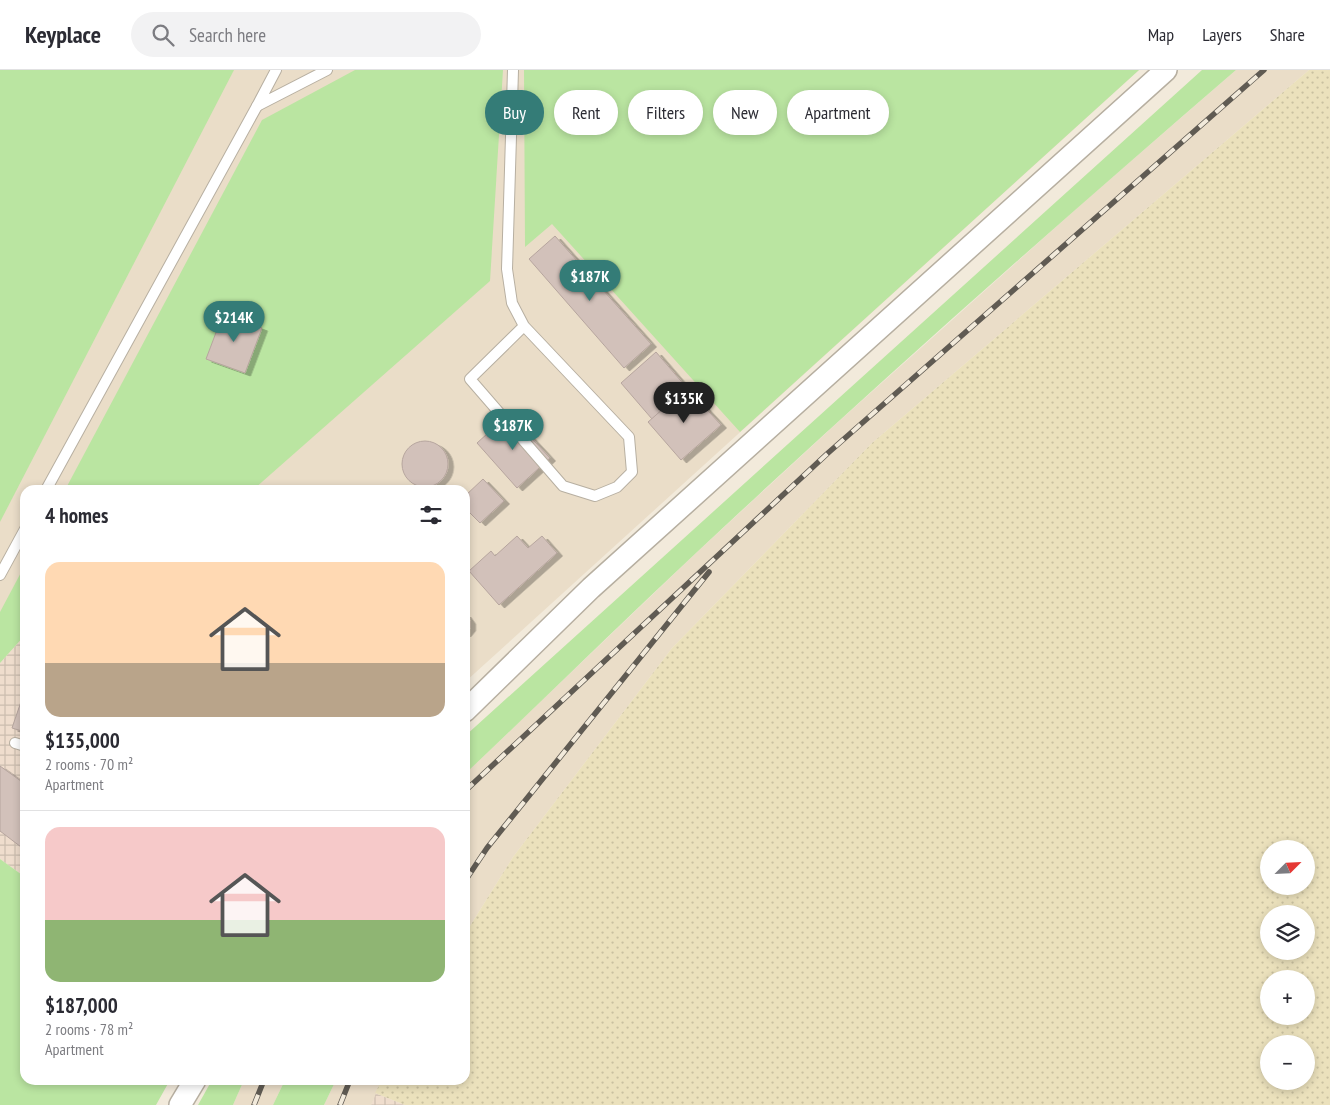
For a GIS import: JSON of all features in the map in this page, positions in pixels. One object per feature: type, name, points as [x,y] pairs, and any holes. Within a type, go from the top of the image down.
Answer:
[{"type":"street","points":[[470,706],[591,588],[1166,70]]},
{"type":"street","points":[[180,1105],[191,1085]]},
{"type":"lane","points":[[49,485],[276,70]]},
{"type":"lane","points":[[257,106],[327,70]]},
{"type":"lane","points":[[513,70],[507,269],[512,303],[524,326],[629,437],[632,472],[617,488],[595,496],[563,486],[470,379],[524,326]]},
{"type":"lane","points":[[0,575],[20,538]]},
{"type":"shaded area","points":[[0,70],[1139,70],[470,677],[470,485],[20,485],[20,641],[0,663]]},
{"type":"shaded area","points":[[1236,70],[1309,70],[872,443],[672,648],[513,857],[470,926],[470,769],[695,554],[837,423],[1085,201]]},
{"type":"shaded area","points":[[20,641],[20,873],[0,859],[0,663]]},
{"type":"shaded area","points":[[242,1085],[283,1085],[273,1105],[233,1105]]},
{"type":"shaded area","points":[[334,1085],[380,1085],[371,1105],[324,1105]]},
{"type":"shaded area","points":[[375,1093],[405,1105],[371,1105]]},
{"type":"green space","points":[[0,70],[234,70],[0,522]]},
{"type":"green space","points":[[355,70],[503,70],[502,90],[485,90],[485,135],[499,135],[490,281],[259,485],[68,485],[262,120]]},
{"type":"green space","points":[[524,70],[1139,70],[740,432],[552,224],[525,247],[524,135],[544,135],[544,90],[524,90]]},
{"type":"green space","points":[[1202,70],[1236,70],[1031,249],[762,491],[470,769],[470,731]]},
{"type":"green space","points":[[20,574],[20,641],[0,663],[0,612]]},
{"type":"green space","points":[[0,859],[20,873],[20,1085],[167,1085],[156,1105],[0,1105]]},
{"type":"green space","points":[[209,1085],[242,1085],[233,1105],[198,1105]]},
{"type":"green space","points":[[283,1085],[334,1085],[324,1105],[273,1105]]},
{"type":"sand","points":[[1309,70],[1330,70],[1330,1105],[405,1105],[375,1093],[379,1085],[470,1085],[470,926],[513,857],[672,648],[872,443]]},
{"type":"building","points":[[555,236],[651,344],[624,368],[529,259]]},
{"type":"building","points":[[223,314],[262,328],[245,373],[206,359]]},
{"type":"building","points":[[656,352],[687,388],[652,419],[621,383]]},
{"type":"building","points":[[687,388],[721,425],[681,460],[648,422]]},
{"type":"building","points":[[509,414],[550,458],[517,488],[477,443]]},
{"type":"building","points":[[425,441],[438,445],[444,451],[448,464],[444,477],[434,485],[416,485],[412,483],[406,477],[402,464],[406,451],[412,445]]},
{"type":"building","points":[[483,479],[504,501],[480,523],[470,513],[470,491]]},
{"type":"building","points":[[517,536],[528,548],[542,536],[557,553],[499,605],[470,572],[491,551],[495,556]]},
{"type":"building","points":[[20,705],[20,730],[12,728]]},
{"type":"building","points":[[0,766],[20,780],[20,846],[0,831]]},
{"type":"railway","points":[[470,786],[828,453],[1264,70]]},
{"type":"railway","points":[[470,874],[487,848],[709,572]]},
{"type":"railway","points":[[254,1105],[262,1085]]},
{"type":"railway","points":[[340,1105],[348,1085]]}]
